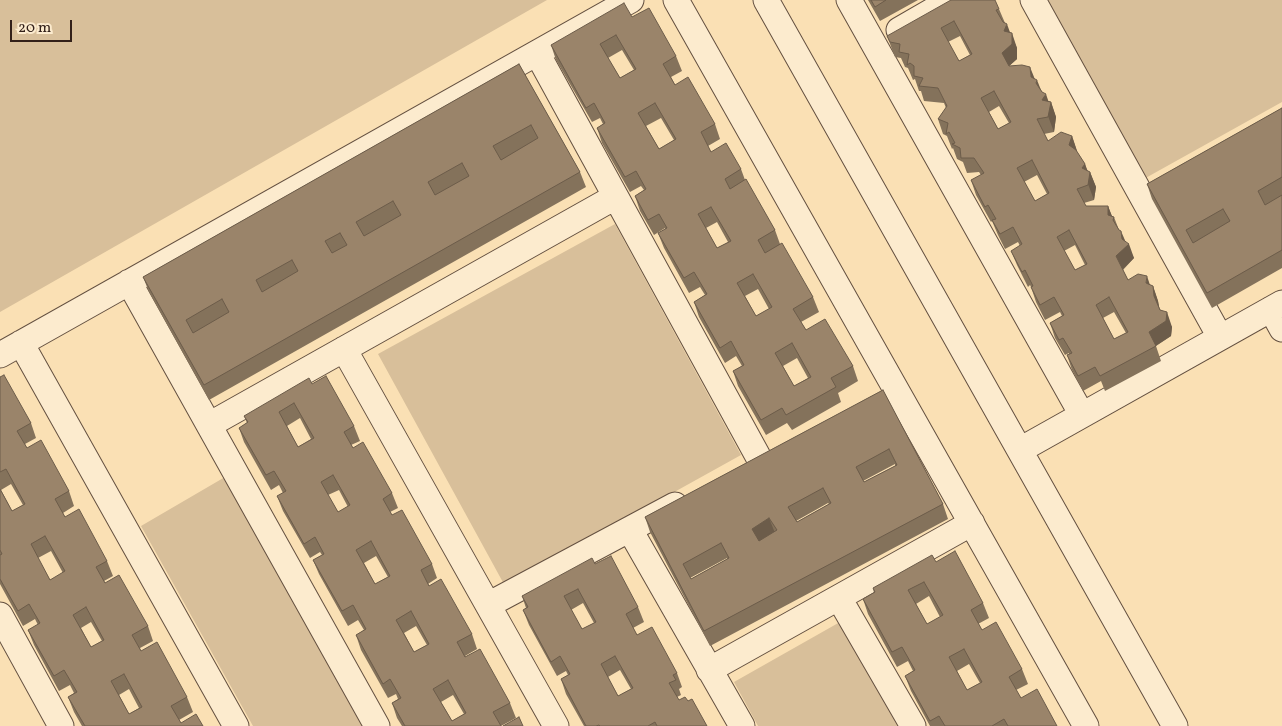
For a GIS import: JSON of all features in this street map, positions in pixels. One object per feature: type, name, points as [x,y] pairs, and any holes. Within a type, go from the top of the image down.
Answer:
[{"type":"street","points":[[236,726],[10,349],[631,0]]},
{"type":"street","points":[[676,0],[887,392],[972,523],[1086,726]]},
{"type":"street","points":[[766,0],[1175,726]]},
{"type":"street","points":[[849,0],[1082,415]]},
{"type":"street","points":[[873,44],[951,0]]},
{"type":"street","points":[[1033,0],[1150,190],[1220,338]]},
{"type":"street","points":[[537,53],[760,460]]},
{"type":"street","points":[[209,425],[615,196]]},
{"type":"street","points":[[129,282],[377,726]]},
{"type":"street","points":[[1020,450],[1220,338],[1278,314]]},
{"type":"street","points":[[344,349],[556,726]]},
{"type":"street","points":[[488,605],[699,492]]},
{"type":"street","points":[[709,670],[972,523]]},
{"type":"street","points":[[630,530],[742,726]]},
{"type":"street","points":[[839,598],[913,726]]},
{"type":"street","points":[[0,615],[61,726]]},
{"type":"shaded area","points":[[0,0],[547,0],[0,312]]},
{"type":"shaded area","points":[[1044,0],[1282,0],[1282,102],[1142,180]]},
{"type":"shaded area","points":[[615,224],[741,455],[505,586],[378,354]]},
{"type":"shaded area","points":[[225,477],[365,726],[253,726],[141,526]]},
{"type":"shaded area","points":[[840,622],[898,726],[758,726],[734,682]]},
{"type":"building","points":[[871,0],[886,0],[875,7]]},
{"type":"building","points":[[951,0],[995,0],[999,9],[996,10],[1003,22],[1007,24],[1004,31],[1012,33],[1012,44],[1002,53],[1009,66],[1022,65],[1030,67],[1031,77],[1037,80],[1036,83],[1042,92],[1046,94],[1042,100],[1051,102],[1048,117],[1037,119],[1048,141],[1061,132],[1072,136],[1069,145],[1076,150],[1085,164],[1082,168],[1090,172],[1088,185],[1077,189],[1086,206],[1108,206],[1108,215],[1114,217],[1113,220],[1121,231],[1122,239],[1129,244],[1116,256],[1128,280],[1138,274],[1147,276],[1146,283],[1153,286],[1154,296],[1160,310],[1167,312],[1166,321],[1149,332],[1156,346],[1100,376],[1095,367],[1078,376],[1067,355],[1072,353],[1063,338],[1059,340],[1050,323],[1064,315],[1054,297],[1040,305],[1025,270],[1022,272],[1011,251],[1022,244],[1013,227],[1000,234],[992,220],[996,219],[988,205],[985,207],[971,180],[984,173],[974,158],[961,158],[960,148],[952,144],[955,143],[949,132],[946,134],[948,123],[938,119],[947,106],[938,88],[919,86],[923,78],[914,76],[914,66],[910,63],[907,65],[909,54],[899,52],[900,44],[890,42],[887,36]],"holes":[[[954,21],[972,54],[959,61],[941,28]],[[994,91],[1011,122],[998,129],[981,98]],[[1032,160],[1049,193],[1035,201],[1017,168]],[[1069,230],[1087,264],[1075,270],[1057,237]],[[1109,297],[1128,332],[1114,339],[1096,305]]]},
{"type":"building","points":[[624,3],[632,17],[649,8],[676,56],[663,64],[675,85],[688,77],[715,124],[701,132],[711,152],[726,143],[741,169],[725,179],[730,189],[746,179],[775,230],[758,240],[765,253],[782,243],[813,297],[793,309],[806,330],[825,319],[853,366],[831,378],[836,387],[786,415],[782,408],[761,420],[733,371],[744,365],[731,341],[720,348],[694,302],[707,294],[694,272],[684,278],[658,233],[667,228],[659,214],[648,220],[635,196],[646,189],[636,171],[625,177],[597,128],[605,123],[594,103],[586,108],[551,45]],"holes":[[[616,35],[636,69],[620,78],[600,44]],[[655,103],[676,139],[659,149],[638,113]],[[711,207],[731,241],[717,248],[698,214]],[[753,274],[772,307],[756,316],[737,283]],[[792,343],[811,377],[794,386],[775,353]]]},
{"type":"building","points":[[519,64],[580,172],[204,385],[143,277]],"holes":[[[531,125],[538,138],[501,160],[493,146]],[[462,163],[469,176],[435,195],[428,182]],[[393,201],[401,215],[364,236],[356,222]],[[340,233],[347,245],[332,253],[325,241]],[[292,260],[298,271],[262,292],[256,280]],[[222,299],[229,312],[193,333],[186,320]]]},
{"type":"building","points":[[1282,108],[1282,177],[1258,191],[1265,205],[1282,195],[1282,250],[1207,293],[1147,184]],"holes":[[[1223,209],[1230,221],[1193,243],[1186,230]]]},
{"type":"building","points":[[4,375],[31,423],[17,431],[27,448],[41,440],[69,491],[55,499],[65,517],[79,509],[107,561],[96,567],[105,583],[119,575],[148,626],[132,635],[141,651],[157,642],[187,697],[171,706],[181,723],[196,714],[203,726],[85,726],[68,697],[77,692],[64,670],[54,676],[28,630],[40,623],[29,604],[18,611],[0,579],[0,555],[2,554],[0,550],[0,489],[12,511],[25,504],[6,469],[0,472],[0,377]],"holes":[[[45,536],[65,571],[50,580],[31,544]],[[86,607],[104,640],[91,647],[73,615]],[[124,674],[142,707],[129,714],[111,681]]]},
{"type":"building","points":[[326,376],[354,426],[344,432],[353,448],[363,442],[392,493],[383,499],[392,515],[402,510],[432,564],[421,570],[429,586],[441,579],[472,634],[457,642],[465,657],[480,649],[510,703],[493,712],[501,726],[405,726],[392,703],[401,698],[390,679],[383,684],[356,635],[366,629],[353,605],[342,611],[313,560],[324,554],[315,537],[304,544],[277,496],[286,491],[274,471],[266,475],[239,428],[248,422],[244,416],[309,378],[312,384]],"holes":[[[294,403],[314,438],[298,447],[279,412]],[[333,475],[350,505],[338,512],[321,482]],[[371,541],[390,576],[375,584],[356,550]],[[411,611],[429,644],[414,652],[396,620]],[[448,680],[466,713],[452,721],[433,689]]]},
{"type":"building","points":[[883,390],[943,504],[704,631],[645,517]],"holes":[[[889,449],[897,465],[864,482],[856,467]],[[823,488],[831,503],[797,522],[788,507]],[[769,518],[777,530],[759,541],[752,529]],[[721,543],[729,558],[691,579],[683,564]]]},
{"type":"building","points":[[955,551],[983,603],[971,610],[982,630],[996,622],[1022,669],[1009,677],[1021,698],[1037,689],[1057,726],[1008,726],[1004,719],[992,726],[945,726],[939,716],[930,721],[905,676],[915,670],[902,647],[892,652],[863,599],[875,592],[873,588],[932,555],[936,562]],"holes":[[[924,582],[943,615],[927,624],[908,590]],[[964,649],[982,682],[967,690],[949,657]]]},
{"type":"building","points":[[611,556],[638,607],[626,614],[637,635],[652,627],[677,673],[673,675],[676,680],[669,683],[679,700],[685,697],[688,701],[692,699],[707,726],[657,726],[655,722],[648,726],[586,726],[561,679],[570,674],[560,656],[551,662],[523,610],[528,607],[522,596],[592,558],[595,564]],"holes":[[[578,589],[596,622],[582,629],[564,596]],[[615,656],[633,688],[618,696],[601,664]]]},
{"type":"building","points":[[519,717],[523,726],[503,726]]}]
